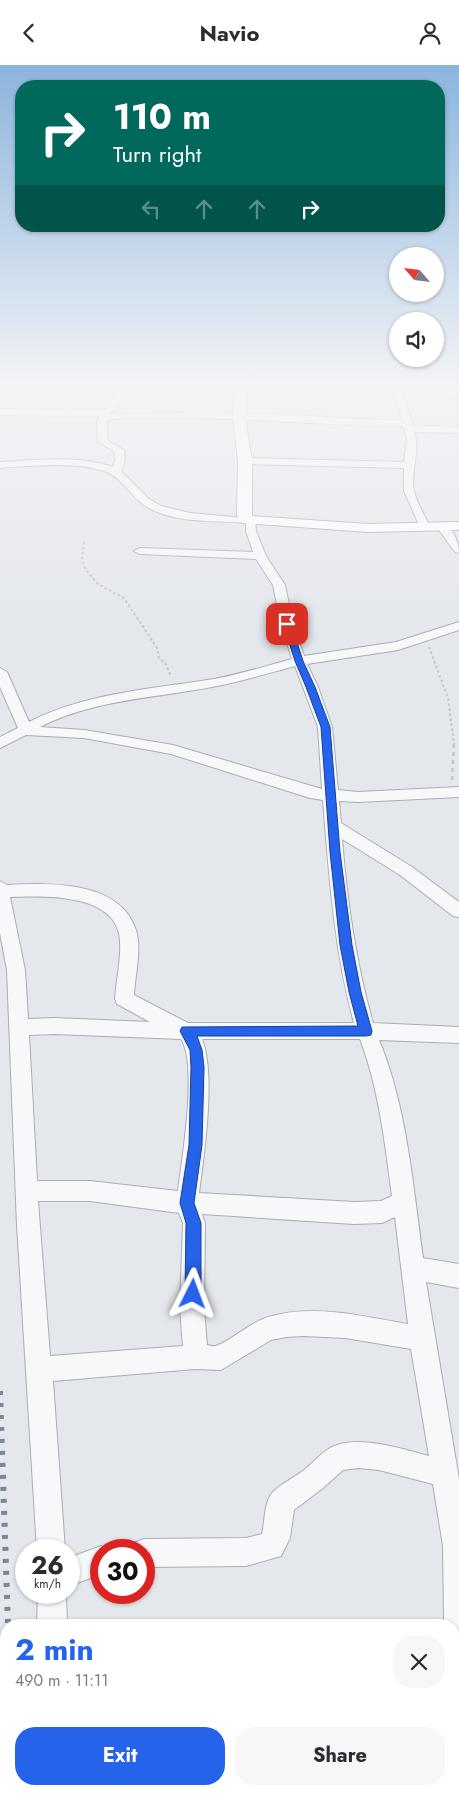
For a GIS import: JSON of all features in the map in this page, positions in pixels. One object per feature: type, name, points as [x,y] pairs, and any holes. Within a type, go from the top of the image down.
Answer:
[{"type":"street","points":[[99,469],[116,472],[138,495],[157,508],[177,513],[249,521],[368,528],[459,526]]},
{"type":"street","points":[[246,469],[244,515],[249,521],[260,556],[279,585],[287,624],[299,661],[311,687],[325,727],[333,826],[346,945],[355,992],[366,1031],[378,1061],[387,1097],[404,1202],[422,1339],[456,1546],[459,1619]]},
{"type":"street","points":[[409,469],[409,491],[425,527]]},
{"type":"street","points":[[441,526],[459,550]]},
{"type":"street","points":[[140,551],[260,556]]},
{"type":"street","points":[[0,743],[51,717],[87,704],[218,682],[299,661],[398,646],[459,626]]},
{"type":"street","points":[[0,672],[26,731]]},
{"type":"street","points":[[26,731],[84,734],[172,750],[293,788],[331,796],[400,796],[456,792]]},
{"type":"street","points":[[333,826],[406,871],[459,911]]},
{"type":"street","points":[[50,1539],[33,1309],[16,970],[0,889],[33,890],[86,896],[102,901],[113,908],[121,915],[128,931],[124,999],[186,1031],[193,1041],[196,1050],[198,1081],[195,1145],[187,1203],[194,1223],[192,1309],[196,1357]]},
{"type":"street","points":[[18,1028],[54,1026],[186,1031],[366,1031],[459,1035]]},
{"type":"street","points":[[28,1191],[90,1191],[187,1203],[354,1213],[382,1212],[404,1202]]},
{"type":"street","points":[[413,1268],[459,1276]]},
{"type":"street","points":[[39,1369],[196,1357],[222,1358],[270,1328],[292,1324],[347,1327],[422,1339]]},
{"type":"street","points":[[155,1553],[246,1552],[271,1546],[276,1538],[281,1503],[314,1479],[337,1458],[358,1455],[379,1457],[444,1473]]},
{"type":"street","points":[[52,1604],[52,1619]]},
{"type":"path","points":[[84,539],[82,558],[85,569],[98,583],[119,594],[127,602],[134,616],[157,649],[159,659],[166,664],[174,689]]},
{"type":"path","points":[[429,636],[429,647],[448,698],[454,736],[451,766],[456,792]]},
{"type":"railway","points":[[0,1391],[8,1619]]},
{"type":"route","points":[[193,1294],[194,1223],[187,1203],[191,1185],[195,1145],[198,1088],[196,1050],[193,1041],[186,1031],[366,1031],[355,992],[346,945],[335,852],[325,727],[311,687],[299,661],[287,624]]}]
